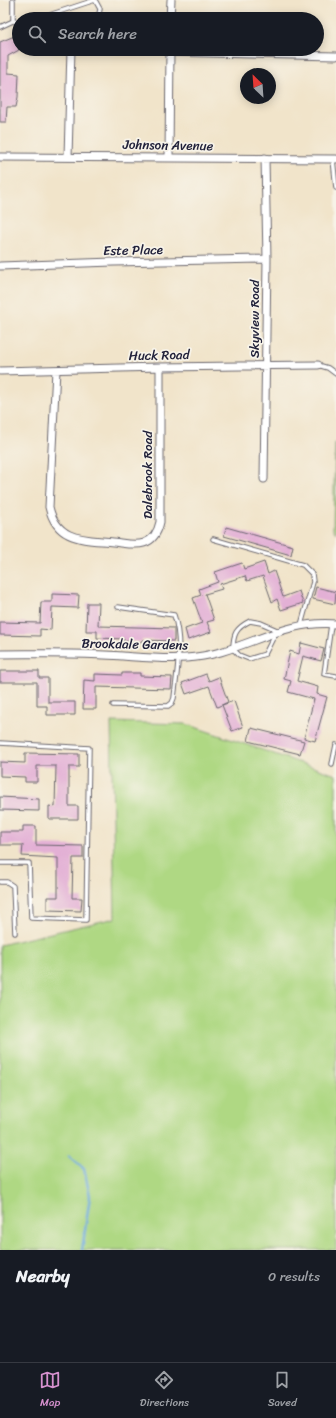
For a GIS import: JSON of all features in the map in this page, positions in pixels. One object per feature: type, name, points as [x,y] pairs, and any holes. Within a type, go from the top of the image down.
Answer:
[{"type":"street","points":[[170,12],[171,0]]},
{"type":"street","points":[[68,157],[71,56]]},
{"type":"street","points":[[169,157],[170,56]]},
{"type":"street","points":[[324,56],[336,56]]},
{"type":"street","name":"Johnson Avenue","points":[[0,156],[335,159]]},
{"type":"street","name":"Skyview Road","points":[[264,479],[266,366],[266,158]]},
{"type":"street","name":"Este Place","points":[[0,266],[113,262],[266,260]]},
{"type":"street","name":"Huck Road","points":[[0,371],[160,367],[318,366]]},
{"type":"street","name":"Dalebrook Road","points":[[56,370],[49,507],[54,521],[64,532],[77,538],[137,544],[150,540],[158,529],[160,522],[160,367]]},
{"type":"street","name":"Brookdale Gardens","points":[[0,654],[95,654],[178,658],[219,654],[277,630],[301,625],[333,624]]},
{"type":"lane","points":[[13,0],[13,12]]},
{"type":"lane","points":[[58,12],[94,0],[100,9],[99,12]]},
{"type":"lane","points":[[0,26],[12,21]]},
{"type":"lane","points":[[335,159],[336,188]]},
{"type":"lane","points":[[318,366],[328,368],[336,374]]},
{"type":"lane","points":[[213,540],[303,566],[312,574],[313,582],[301,625]]},
{"type":"lane","points":[[113,705],[168,706],[172,703],[174,698],[178,658],[178,629],[174,615],[118,608]]},
{"type":"lane","points":[[250,621],[261,623],[277,630],[265,654],[248,659],[239,655],[233,649],[236,631],[240,626],[250,621]]},
{"type":"lane","points":[[333,624],[324,674],[336,676]]},
{"type":"lane","points":[[0,743],[88,748],[86,920],[31,918],[29,863],[0,863]]},
{"type":"lane","points":[[332,764],[336,745]]},
{"type":"lane","points":[[0,882],[7,882],[13,886],[15,933]]},
{"type":"green space","points":[[336,443],[336,533],[333,529]]},
{"type":"green space","points":[[111,722],[186,724],[336,775],[336,1250],[0,1250],[0,945],[115,918]]},
{"type":"building","points":[[12,37],[12,54],[8,56],[8,73],[19,74],[16,107],[7,107],[6,122],[0,122],[0,42]]},
{"type":"building","points":[[226,527],[293,546],[291,555],[224,536]]},
{"type":"building","points":[[264,562],[268,574],[274,571],[283,597],[299,591],[303,603],[281,610],[277,599],[272,602],[263,576],[247,581],[245,576],[220,584],[222,589],[205,594],[214,620],[207,622],[211,632],[188,640],[185,629],[202,623],[193,598],[201,595],[199,589],[218,582],[215,572],[242,563],[244,569]]},
{"type":"building","points":[[316,587],[336,592],[335,604],[313,599]]},
{"type":"building","points":[[52,594],[79,595],[78,608],[52,607],[51,630],[40,629],[40,636],[0,635],[0,622],[40,623],[41,602],[52,602]]},
{"type":"building","points":[[87,603],[99,603],[98,626],[174,628],[174,641],[142,640],[142,642],[123,641],[124,639],[97,638],[97,631],[86,631]]},
{"type":"building","points":[[301,643],[324,649],[321,661],[303,656],[297,681],[318,687],[317,694],[327,697],[315,741],[304,738],[314,699],[288,692],[291,681],[284,679],[290,651],[299,654]]},
{"type":"building","points":[[0,671],[39,671],[39,678],[48,678],[48,702],[75,702],[75,715],[47,715],[47,706],[37,706],[37,682],[0,682]]},
{"type":"building","points":[[122,673],[140,673],[140,676],[172,677],[171,689],[96,687],[96,709],[83,709],[84,680],[95,681],[95,674],[122,675]]},
{"type":"building","points":[[206,674],[209,681],[219,677],[228,702],[217,707],[209,686],[186,694],[182,683]]},
{"type":"building","points":[[234,701],[243,727],[232,731],[222,705]]},
{"type":"building","points":[[251,728],[304,741],[300,754],[248,741]]},
{"type":"building","points":[[25,753],[79,754],[79,767],[69,767],[69,806],[78,806],[78,819],[49,819],[49,806],[55,807],[56,766],[37,766],[37,782],[25,782],[25,777],[0,776],[0,762],[25,763]]},
{"type":"building","points":[[0,797],[39,799],[39,811],[0,810]]},
{"type":"building","points":[[23,826],[36,826],[36,845],[83,846],[83,858],[73,858],[72,898],[82,898],[81,911],[47,910],[47,897],[58,897],[58,858],[22,856],[23,845],[0,845],[0,832],[23,832]]},
{"type":"waterway","points":[[69,1156],[84,1169],[90,1196],[82,1250]]}]
